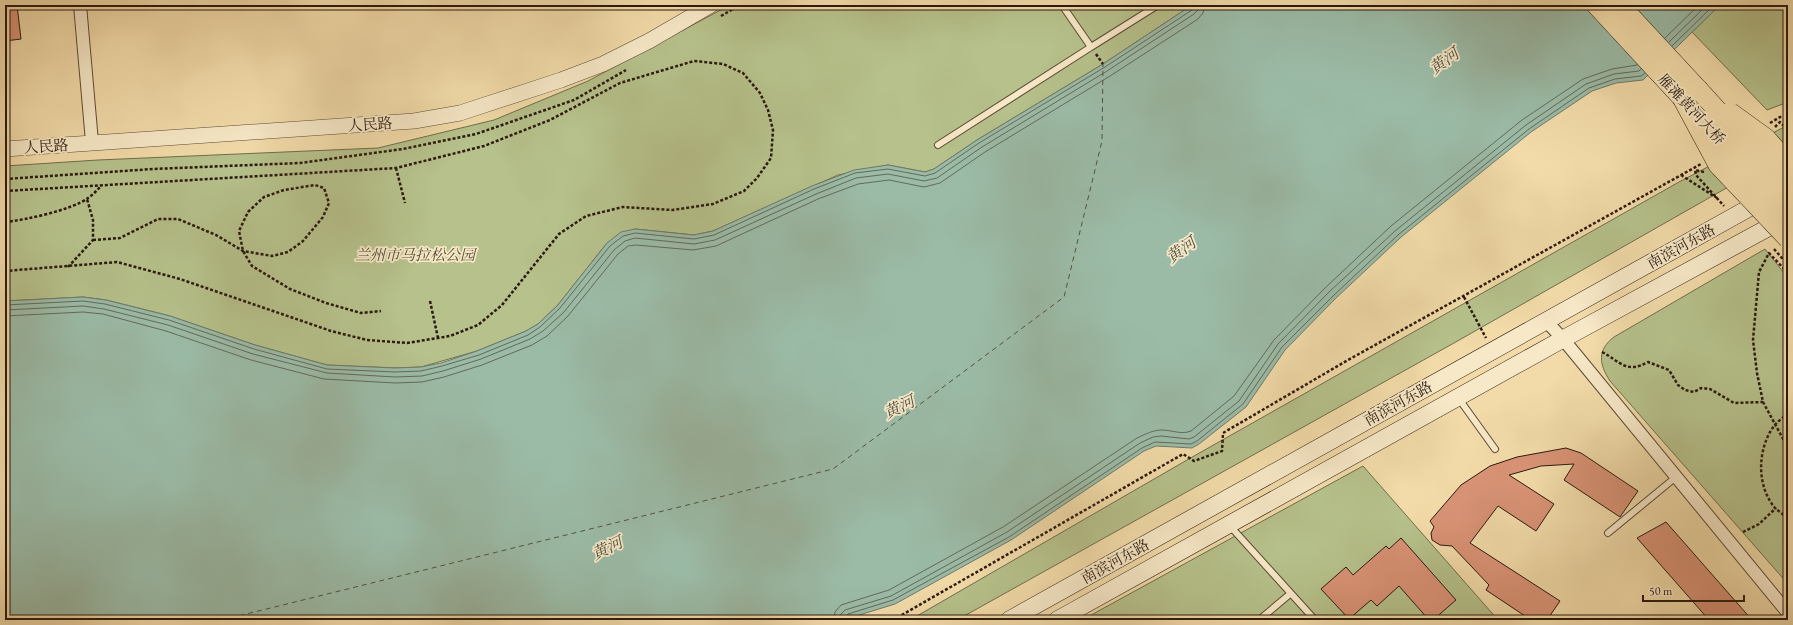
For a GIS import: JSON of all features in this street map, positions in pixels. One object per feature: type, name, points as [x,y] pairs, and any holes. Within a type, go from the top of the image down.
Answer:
[{"type":"main road","name":"雁滩黄河大桥","points":[[1596,5],[1788,187]]},
{"type":"main road","name":"雁滩黄河大桥","points":[[1620,5],[1690,94],[1788,213]]},
{"type":"main road","points":[[1690,94],[1766,138],[1788,163]]},
{"type":"main road","points":[[1690,94],[1718,165],[1788,239]]},
{"type":"main road","name":"南滨河东路","points":[[1009,620],[1788,187]]},
{"type":"main road","name":"南滨河东路","points":[[1057,620],[1563,339],[1788,217]]},
{"type":"street","points":[[80,5],[92,142]]},
{"type":"street","name":"人民路","points":[[5,149],[414,121],[460,113],[561,80],[603,64],[649,41],[711,5]]},
{"type":"street","points":[[1546,321],[1563,339],[1788,613]]},
{"type":"lane","points":[[1062,5],[1091,47]]},
{"type":"lane","points":[[938,145],[1158,5]]},
{"type":"lane","points":[[1458,398],[1495,449]]},
{"type":"lane","points":[[1608,533],[1676,476]]},
{"type":"lane","points":[[1229,525],[1315,620]]},
{"type":"lane","points":[[1258,620],[1290,594]]},
{"type":"path","points":[[5,191],[396,168],[484,146],[550,120],[620,83],[694,61],[723,64],[743,73],[760,93],[768,110],[773,130],[771,158],[757,178],[744,191],[713,204],[672,210],[623,207],[586,216],[559,234],[502,305],[478,325],[450,336],[407,343],[367,340],[331,331],[180,279],[117,262],[5,271]]},
{"type":"path","points":[[1767,125],[1780,117],[1788,117]]},
{"type":"path","points":[[893,620],[1183,454],[1194,461],[1222,450],[1223,433],[1348,360],[1464,297],[1706,160]]},
{"type":"path","points":[[396,168],[405,203]]},
{"type":"path","points":[[1681,175],[1720,200],[1696,175],[1695,170],[1703,171],[1709,174]]},
{"type":"path","points":[[5,222],[26,220],[75,205],[88,199],[102,185]]},
{"type":"path","points":[[93,240],[120,238],[158,219],[178,219],[216,235],[243,251],[272,256],[288,252],[303,241],[323,217],[329,203],[324,188],[315,185],[284,190],[264,198],[248,212],[239,231],[243,251],[252,266],[290,289],[326,303],[361,313],[381,311]]},
{"type":"path","points":[[68,267],[93,240],[93,220],[88,199]]},
{"type":"path","points":[[1788,273],[1769,253],[1760,272],[1753,340],[1757,373],[1763,402],[1788,448]]},
{"type":"path","points":[[1464,297],[1492,351]]},
{"type":"path","points":[[430,301],[438,338]]},
{"type":"path","points":[[1602,352],[1623,366],[1631,367],[1648,362],[1659,365],[1669,370],[1673,380],[1685,390],[1694,392],[1701,388],[1710,389],[1734,403],[1763,402]]},
{"type":"path","points":[[1788,413],[1775,426],[1764,444],[1760,466],[1764,488],[1776,508],[1788,519]]},
{"type":"path","points":[[1743,532],[1759,524],[1776,508]]},
{"type":"green space","name":"兰州市马拉松公园","points":[[730,5],[1192,5],[1103,64],[977,140],[934,169],[925,172],[888,165],[838,175],[713,231],[694,235],[635,229],[607,243],[557,306],[538,324],[526,331],[477,351],[421,367],[395,368],[327,365],[255,345],[170,316],[106,300],[83,297],[5,301],[5,166],[98,160],[378,148],[494,120],[588,81]]},
{"type":"green space","points":[[1720,5],[1788,5],[1788,102],[1767,110],[1692,32]]},
{"type":"green space","points":[[1788,125],[1788,153],[1454,343],[957,620],[910,620],[1187,460],[1679,182]]},
{"type":"green space","points":[[1765,249],[1788,278],[1788,584],[1610,381],[1606,375],[1602,363],[1602,352],[1608,342],[1614,337]]},
{"type":"green space","points":[[1363,466],[1498,620],[1082,620]]},
{"type":"water","name":"黄河","points":[[1192,5],[1720,5],[1643,80],[1616,83],[1592,91],[1531,132],[1400,238],[1335,299],[1285,350],[1246,407],[1199,444],[1192,448],[1156,446],[1144,451],[1011,540],[895,604],[843,620],[5,620],[5,301],[83,297],[106,300],[170,316],[255,345],[327,365],[395,368],[421,367],[441,363],[477,351],[526,331],[538,324],[557,306],[607,243],[621,232],[635,229],[694,235],[713,231],[812,186],[854,170],[888,165],[925,172],[934,169],[977,140],[1103,64]]},
{"type":"building","points":[[5,5],[17,5],[21,39],[5,41]]},
{"type":"building","points":[[1566,448],[1581,453],[1638,491],[1620,517],[1564,480],[1574,464],[1541,466],[1509,475],[1554,504],[1536,531],[1498,506],[1470,543],[1560,601],[1547,620],[1531,620],[1486,590],[1489,585],[1452,546],[1440,545],[1432,540],[1431,533],[1434,527],[1430,521],[1461,485],[1490,466],[1517,457]]},
{"type":"building","points":[[1666,522],[1752,620],[1709,620],[1637,538]]},
{"type":"building","points":[[1401,538],[1456,600],[1433,620],[1429,620],[1399,586],[1377,606],[1371,600],[1349,619],[1321,589],[1346,567],[1353,575],[1386,546],[1389,549]]},
{"type":"ferry route","points":[[222,620],[833,469],[1064,297],[1102,141],[1103,64]]}]
